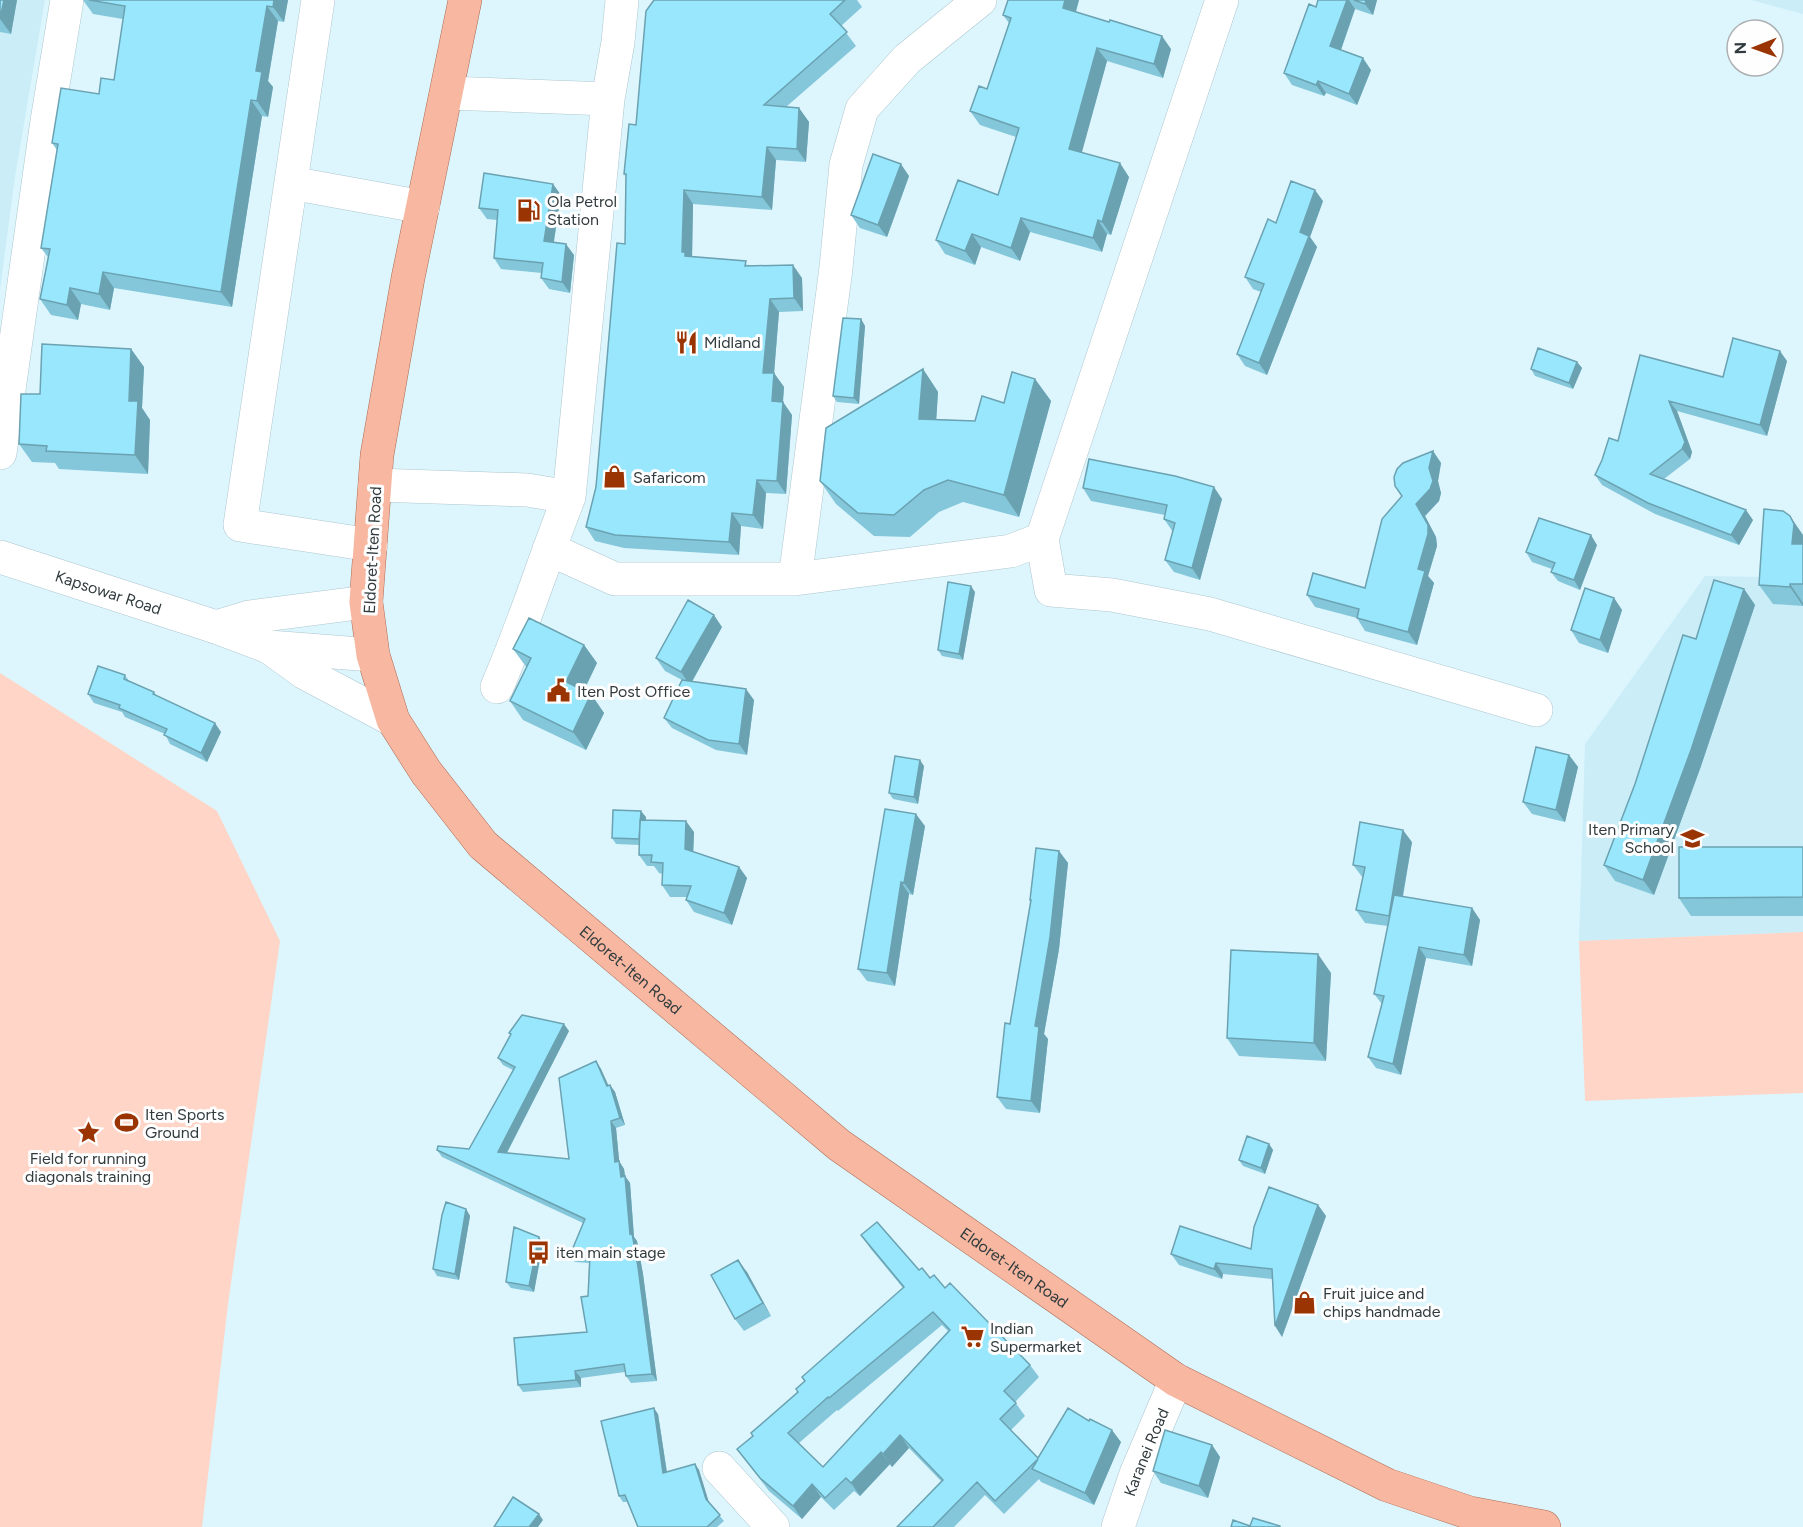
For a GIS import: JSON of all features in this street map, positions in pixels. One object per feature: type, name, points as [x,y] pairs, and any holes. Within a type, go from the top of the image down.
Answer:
[{"type":"main road","name":"Eldoret-Iten Road","points":[[465,0],[423,207],[377,455],[366,602],[373,655],[393,720],[426,772],[483,845],[839,1145],[1176,1380],[1387,1485],[1470,1513],[1544,1527]]},
{"type":"street","points":[[0,453],[47,121],[67,0]]},
{"type":"street","points":[[318,0],[240,525],[371,545]]},
{"type":"street","points":[[497,687],[519,637],[569,497],[608,99],[618,42],[622,0]]},
{"type":"street","points":[[795,579],[836,268],[846,165],[862,109],[907,59],[980,0]]},
{"type":"street","points":[[1222,0],[1042,539],[1051,590],[1112,595],[1210,614],[1536,710]]},
{"type":"street","points":[[447,93],[608,99]]},
{"type":"street","points":[[291,183],[423,207]]},
{"type":"street","points":[[375,485],[526,490],[569,497]]},
{"type":"street","points":[[549,549],[615,579],[795,579],[1011,551],[1042,539]]},
{"type":"street","name":"Kapsowar Road","points":[[0,557],[216,627],[269,647],[373,655]]},
{"type":"street","points":[[216,627],[257,616],[366,602]]},
{"type":"street","points":[[269,647],[305,672],[393,720]]},
{"type":"street","name":"Karanei Road","points":[[1118,1527],[1136,1474],[1176,1380]]},
{"type":"street","points":[[719,1468],[773,1527]]},
{"type":"shaded area","points":[[0,0],[45,0],[15,177],[0,290]]},
{"type":"shaded area","points":[[1751,0],[1803,0],[1803,14]]},
{"type":"shaded area","name":"Iten Primary School","points":[[1803,564],[1803,932],[1579,941],[1585,744],[1705,576],[1767,577]]},
{"type":"shaded area","name":"Iten Sports Ground","points":[[0,673],[217,811],[280,941],[228,1304],[202,1527],[0,1527]]},
{"type":"shaded area","points":[[1803,932],[1803,1093],[1585,1101],[1579,941]]},
{"type":"building","points":[[0,0],[4,0],[0,19]]},
{"type":"building","points":[[89,0],[274,0],[273,7],[267,6],[256,71],[262,72],[257,101],[251,100],[221,292],[103,272],[99,294],[70,288],[67,305],[40,299],[50,249],[41,248],[58,144],[52,143],[61,88],[99,94],[101,78],[114,80],[125,6]]},
{"type":"building","points":[[654,0],[845,0],[830,14],[847,32],[764,105],[799,108],[797,149],[767,147],[762,197],[684,190],[682,252],[685,252],[685,256],[746,261],[745,266],[793,265],[794,298],[770,299],[763,373],[774,373],[772,401],[783,402],[777,481],[757,480],[753,515],[732,513],[729,542],[615,535],[586,527],[596,487],[617,243],[625,244],[626,174],[624,174],[629,124],[636,125],[646,11]]},
{"type":"building","points":[[1008,0],[1065,0],[1063,8],[1162,36],[1154,64],[1097,48],[1069,149],[1120,163],[1102,222],[1098,220],[1093,238],[1021,218],[1011,248],[972,234],[965,251],[936,240],[958,180],[998,195],[1019,128],[970,111],[979,86],[987,89],[1011,18],[1003,15]]},
{"type":"building","points":[[1318,0],[1347,0],[1330,46],[1363,58],[1349,94],[1318,81],[1316,85],[1284,73],[1309,4],[1316,7]]},
{"type":"building","points":[[1354,0],[1366,0],[1365,4]]},
{"type":"building","points":[[873,154],[901,164],[878,225],[851,215]]},
{"type":"building","points":[[484,173],[553,184],[544,241],[566,244],[562,282],[541,278],[543,263],[494,258],[498,210],[479,208]]},
{"type":"building","points":[[1291,181],[1315,190],[1300,232],[1309,236],[1259,363],[1237,354],[1264,284],[1245,277],[1268,219],[1276,223]]},
{"type":"building","points":[[843,318],[861,319],[854,398],[833,396]]},
{"type":"building","points":[[1733,338],[1780,351],[1760,425],[1669,401],[1685,442],[1682,449],[1650,474],[1746,510],[1731,535],[1648,503],[1595,475],[1609,438],[1618,441],[1640,355],[1723,377]]},
{"type":"building","points":[[42,344],[131,349],[129,401],[138,401],[135,455],[46,451],[47,446],[19,444],[21,394],[40,394]]},
{"type":"building","points":[[1538,348],[1577,362],[1569,383],[1531,369]]},
{"type":"building","points":[[923,369],[919,419],[975,421],[982,396],[1004,403],[1012,372],[1035,379],[1004,495],[948,480],[924,490],[894,515],[858,513],[820,481],[826,428]]},
{"type":"building","points":[[1433,451],[1429,468],[1433,481],[1430,489],[1416,504],[1428,525],[1428,534],[1418,569],[1425,571],[1408,632],[1357,618],[1359,609],[1307,595],[1313,573],[1365,588],[1382,519],[1402,496],[1395,486],[1394,477],[1397,469],[1403,463]]},
{"type":"building","points":[[1089,459],[1175,476],[1214,487],[1192,568],[1165,560],[1175,523],[1164,519],[1167,505],[1083,488]]},
{"type":"building","points":[[1764,509],[1783,511],[1790,516],[1794,524],[1792,544],[1803,544],[1803,584],[1790,584],[1790,587],[1759,585]]},
{"type":"building","points":[[1539,518],[1591,535],[1574,580],[1551,572],[1555,563],[1526,552]]},
{"type":"building","points":[[1714,580],[1744,589],[1691,750],[1643,880],[1604,865],[1635,784],[1683,635],[1696,639]]},
{"type":"building","points":[[948,582],[971,586],[959,654],[938,650]]},
{"type":"building","points":[[1585,588],[1614,598],[1600,640],[1571,630]]},
{"type":"building","points":[[688,600],[714,615],[681,672],[656,658]]},
{"type":"building","points":[[529,618],[584,645],[566,682],[591,694],[573,732],[510,701],[531,658],[513,649]]},
{"type":"building","points":[[98,666],[125,675],[124,679],[215,723],[201,753],[164,735],[167,729],[119,708],[120,705],[88,694]]},
{"type":"building","points":[[682,680],[746,689],[739,744],[708,740],[664,718]]},
{"type":"building","points":[[1536,747],[1569,755],[1556,810],[1523,802]]},
{"type":"building","points":[[895,756],[920,760],[914,797],[889,793]]},
{"type":"building","points":[[885,809],[916,814],[904,883],[901,882],[887,973],[858,969]]},
{"type":"building","points":[[613,810],[641,811],[639,839],[612,838]]},
{"type":"building","points":[[640,820],[686,821],[685,849],[739,867],[724,913],[686,900],[691,886],[662,885],[663,863],[651,862],[652,855],[639,855]]},
{"type":"building","points":[[1360,822],[1403,830],[1389,916],[1356,910],[1365,867],[1353,865]]},
{"type":"building","points":[[1679,847],[1803,847],[1803,897],[1679,898]]},
{"type":"building","points":[[1036,848],[1059,851],[1050,937],[1035,1026],[1039,1027],[1031,1101],[997,1097],[1005,1023],[1010,1024],[1031,900]]},
{"type":"building","points":[[1394,895],[1472,908],[1464,955],[1419,947],[1393,1064],[1368,1057],[1384,996],[1374,994]]},
{"type":"building","points":[[1231,950],[1318,954],[1314,1043],[1227,1038]]},
{"type":"building","points":[[522,1015],[564,1024],[498,1152],[569,1159],[559,1078],[596,1061],[607,1086],[610,1085],[620,1118],[611,1121],[615,1162],[619,1161],[621,1177],[625,1176],[630,1234],[632,1233],[638,1267],[652,1374],[626,1376],[624,1364],[575,1371],[576,1380],[518,1385],[514,1338],[587,1332],[581,1297],[588,1296],[590,1256],[570,1255],[585,1219],[437,1150],[438,1146],[469,1149],[515,1067],[498,1058],[511,1034],[509,1033]]},
{"type":"building","points":[[1247,1136],[1269,1144],[1261,1168],[1239,1160]]},
{"type":"building","points":[[1269,1187],[1318,1205],[1275,1326],[1272,1269],[1216,1263],[1214,1269],[1171,1254],[1180,1226],[1251,1249],[1254,1227]]},
{"type":"building","points":[[446,1202],[466,1209],[455,1274],[433,1269]]},
{"type":"building","points":[[877,1222],[919,1270],[922,1268],[930,1278],[934,1275],[945,1288],[950,1283],[1030,1365],[1004,1391],[1016,1403],[1000,1419],[1038,1458],[1068,1408],[1089,1421],[1090,1419],[1112,1430],[1085,1493],[1032,1469],[1038,1459],[995,1501],[977,1482],[933,1527],[897,1527],[943,1480],[900,1435],[851,1483],[846,1478],[825,1498],[812,1484],[793,1506],[760,1478],[737,1449],[753,1436],[751,1433],[798,1392],[796,1389],[805,1381],[802,1377],[904,1287],[861,1235]],"holes":[[[933,1312],[950,1330],[823,1467],[788,1433],[828,1397]]]},
{"type":"building","points":[[514,1227],[539,1237],[529,1286],[506,1282]]},
{"type":"building","points":[[738,1260],[763,1303],[735,1319],[711,1275]]},
{"type":"building","points":[[654,1408],[663,1473],[695,1464],[706,1499],[720,1515],[707,1527],[638,1527],[625,1495],[619,1496],[601,1421]]},
{"type":"building","points":[[1165,1430],[1212,1445],[1199,1486],[1153,1471]]},
{"type":"building","points":[[513,1497],[539,1514],[529,1527],[494,1527]]},
{"type":"building","points":[[1253,1518],[1280,1527],[1231,1527],[1233,1520],[1250,1526]]},
{"type":"place","name":"Ola Petrol Station","points":[[529,210]]},
{"type":"place","name":"Midland","points":[[686,342]]},
{"type":"place","name":"Safaricom","points":[[615,477]]},
{"type":"place","name":"Iten Post Office","points":[[559,691]]},
{"type":"place","name":"Iten Primary School","points":[[1692,838]]},
{"type":"place","name":"Iten Sports Ground","points":[[127,1123]]},
{"type":"place","name":"Field for running diagonals training","points":[[88,1133]]},
{"type":"place","name":"iten main stage","points":[[538,1252]]},
{"type":"place","name":"Fruit juice and chips handmade","points":[[1305,1302]]},
{"type":"place","name":"Indian Supermarket","points":[[972,1337]]}]
